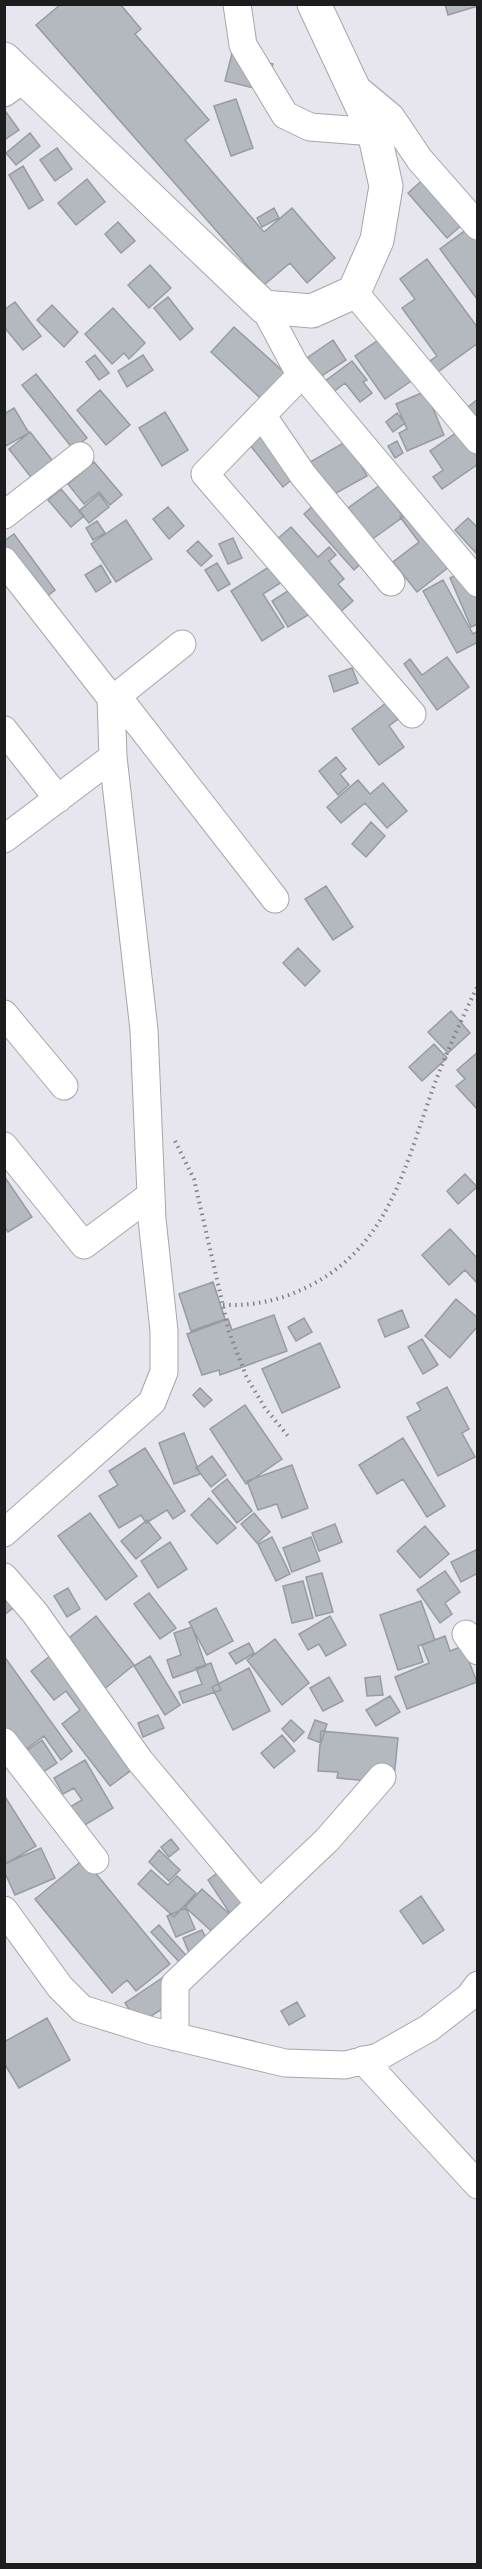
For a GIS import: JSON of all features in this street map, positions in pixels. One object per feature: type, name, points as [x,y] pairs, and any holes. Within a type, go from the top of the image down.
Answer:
[{"type":"main road","points":[[11,77],[264,307],[312,310],[354,292],[377,240],[386,186],[374,132],[314,4]]},
{"type":"street","points":[[237,4],[243,45],[285,115],[310,127],[374,132]]},
{"type":"street","points":[[354,87],[391,117],[420,160],[477,226]]},
{"type":"street","points":[[354,292],[477,440]]},
{"type":"street","points":[[264,307],[302,374],[477,583]]},
{"type":"street","points":[[302,374],[205,474],[412,714]]},
{"type":"street","points":[[262,416],[303,475],[391,582]]},
{"type":"street","points":[[4,515],[80,456]]},
{"type":"street","points":[[4,561],[275,899]]},
{"type":"street","points":[[114,697],[182,644]]},
{"type":"street","points":[[4,1533],[153,1402],[164,1372],[164,1331],[151,1195],[144,1030],[113,757],[114,697]]},
{"type":"street","points":[[4,730],[58,799]]},
{"type":"street","points":[[4,839],[113,757]]},
{"type":"street","points":[[4,1014],[64,1086]]},
{"type":"street","points":[[4,1146],[84,1245],[151,1195]]},
{"type":"street","points":[[4,1577],[35,1613],[140,1761],[259,1903]]},
{"type":"street","points":[[4,1742],[95,1860]]},
{"type":"street","points":[[175,2037],[175,1984],[327,1840],[382,1777]]},
{"type":"street","points":[[4,1910],[60,1987],[82,2009],[175,2037],[285,2063],[345,2065],[378,2057],[429,2028],[477,1989]]},
{"type":"street","points":[[363,2060],[477,2185]]},
{"type":"path","points":[[223,1305],[252,1306],[300,1291],[333,1274],[362,1248],[379,1226],[400,1183],[445,1057],[477,985]]},
{"type":"path","points":[[148,1116],[174,1140],[186,1160],[194,1179],[230,1332],[247,1378],[265,1408],[288,1436]]},
{"type":"building","points":[[61,4],[120,4],[141,29],[135,34],[209,120],[185,140],[264,232],[292,208],[335,258],[307,283],[290,263],[264,285],[36,25]]},
{"type":"building","points":[[445,4],[478,4],[478,6],[448,15]]},
{"type":"building","points":[[236,38],[248,58],[273,64],[266,91],[225,81]]},
{"type":"building","points":[[236,99],[253,148],[231,156],[214,106]]},
{"type":"building","points":[[6,112],[19,130],[4,140],[4,113]]},
{"type":"building","points":[[30,133],[40,146],[16,165],[6,153]]},
{"type":"building","points":[[57,148],[72,169],[55,181],[40,160]]},
{"type":"building","points":[[439,165],[478,211],[447,238],[408,193]]},
{"type":"building","points":[[23,166],[43,200],[29,209],[9,175]]},
{"type":"building","points":[[87,179],[105,202],[76,225],[58,203]]},
{"type":"building","points":[[274,208],[279,218],[262,227],[257,218]]},
{"type":"building","points":[[478,221],[478,298],[477,299],[440,249]]},
{"type":"building","points":[[118,222],[135,241],[121,253],[105,234]]},
{"type":"building","points":[[427,259],[478,328],[478,343],[435,374],[427,363],[437,356],[402,308],[415,299],[400,279]]},
{"type":"building","points":[[150,265],[171,288],[149,308],[128,285]]},
{"type":"building","points":[[168,297],[193,329],[180,340],[154,308]]},
{"type":"building","points":[[15,302],[41,336],[23,350],[4,327],[4,310]]},
{"type":"building","points":[[52,305],[78,332],[64,347],[37,320]]},
{"type":"building","points":[[113,308],[145,343],[129,359],[124,353],[112,364],[85,334]]},
{"type":"building","points":[[234,327],[286,374],[272,409],[211,352]]},
{"type":"building","points":[[390,332],[420,375],[385,399],[355,356]]},
{"type":"building","points":[[333,340],[346,360],[320,377],[307,358]]},
{"type":"building","points":[[95,355],[109,373],[99,380],[86,362]]},
{"type":"building","points":[[143,355],[153,370],[127,387],[118,371]]},
{"type":"building","points":[[352,361],[367,380],[363,382],[372,393],[360,402],[345,383],[332,393],[324,382]]},
{"type":"building","points":[[36,374],[87,438],[73,449],[22,385]]},
{"type":"building","points":[[100,390],[130,425],[106,445],[77,410]]},
{"type":"building","points":[[426,391],[444,435],[407,451],[399,433],[407,429],[396,404]]},
{"type":"building","points":[[478,399],[477,425],[464,410]]},
{"type":"building","points":[[14,408],[29,433],[4,447],[4,414]]},
{"type":"building","points":[[165,412],[188,450],[162,466],[139,428]]},
{"type":"building","points":[[397,413],[405,423],[393,432],[386,422]]},
{"type":"building","points":[[463,428],[478,449],[478,464],[442,489],[433,477],[443,470],[430,451]]},
{"type":"building","points":[[260,430],[296,476],[283,487],[246,440]]},
{"type":"building","points":[[30,432],[67,479],[34,481],[9,449]]},
{"type":"building","points":[[347,441],[367,476],[329,497],[310,462]]},
{"type":"building","points":[[397,441],[403,453],[395,458],[388,446]]},
{"type":"building","points":[[94,462],[122,495],[110,505],[99,492],[84,504],[68,484]]},
{"type":"building","points":[[380,485],[403,517],[371,540],[348,508]]},
{"type":"building","points":[[61,489],[84,516],[71,527],[48,500]]},
{"type":"building","points":[[99,494],[109,507],[89,523],[79,511]]},
{"type":"building","points":[[317,502],[366,559],[354,570],[304,514]]},
{"type":"building","points":[[420,502],[463,556],[417,592],[393,562],[419,542],[400,517]]},
{"type":"building","points":[[168,507],[184,526],[169,539],[153,519]]},
{"type":"building","points":[[468,518],[478,528],[476,553],[455,530]]},
{"type":"building","points":[[126,520],[152,559],[116,582],[91,544]]},
{"type":"building","points":[[97,521],[105,533],[93,540],[86,528]]},
{"type":"building","points":[[291,527],[318,557],[329,547],[336,555],[329,561],[344,579],[338,584],[353,601],[339,613],[275,541]]},
{"type":"building","points":[[14,534],[55,590],[37,604],[4,560],[4,541]]},
{"type":"building","points":[[233,538],[242,558],[228,564],[219,544]]},
{"type":"building","points":[[198,541],[212,556],[201,566],[187,551]]},
{"type":"building","points":[[217,563],[230,584],[218,591],[205,570]]},
{"type":"building","points":[[275,563],[285,580],[263,594],[284,627],[262,641],[231,591]]},
{"type":"building","points":[[101,565],[111,582],[96,592],[85,575]]},
{"type":"building","points":[[468,570],[478,592],[478,624],[471,627],[450,578]]},
{"type":"building","points":[[443,580],[473,634],[478,631],[478,642],[457,653],[423,591]]},
{"type":"building","points":[[297,585],[313,612],[288,627],[272,601]]},
{"type":"building","points":[[447,657],[469,687],[437,710],[404,664],[410,659],[422,675]]},
{"type":"building","points":[[352,668],[358,683],[334,692],[329,676]]},
{"type":"building","points":[[386,703],[398,719],[389,726],[404,747],[379,765],[352,729]]},
{"type":"building","points":[[336,757],[346,769],[340,774],[349,785],[338,795],[319,771]]},
{"type":"building","points":[[358,780],[370,794],[383,783],[407,811],[387,828],[365,803],[341,823],[327,807]]},
{"type":"building","points":[[371,822],[385,836],[366,857],[352,844]]},
{"type":"building","points":[[326,886],[353,927],[333,940],[305,899]]},
{"type":"building","points":[[298,948],[320,971],[305,986],[283,963]]},
{"type":"building","points":[[451,1011],[470,1033],[448,1053],[428,1032]]},
{"type":"building","points":[[434,1044],[447,1058],[422,1081],[409,1067]]},
{"type":"building","points":[[478,1052],[478,1110],[456,1086],[465,1079],[457,1070]]},
{"type":"building","points":[[465,1174],[477,1187],[458,1204],[447,1191]]},
{"type":"building","points":[[4,1176],[32,1217],[8,1232],[4,1226]]},
{"type":"building","points":[[450,1229],[478,1259],[478,1284],[465,1270],[449,1285],[422,1255]]},
{"type":"building","points":[[213,1282],[225,1319],[191,1331],[179,1294]]},
{"type":"building","points":[[456,1299],[478,1318],[478,1326],[450,1358],[425,1336]]},
{"type":"building","points":[[402,1310],[409,1327],[385,1337],[378,1320]]},
{"type":"building","points":[[274,1315],[287,1351],[220,1375],[219,1370],[202,1375],[187,1334],[228,1319],[232,1330]]},
{"type":"building","points":[[304,1318],[312,1332],[296,1341],[288,1327]]},
{"type":"building","points":[[422,1339],[438,1365],[423,1374],[408,1347]]},
{"type":"building","points":[[320,1343],[340,1387],[282,1413],[262,1369]]},
{"type":"building","points":[[447,1387],[469,1429],[462,1433],[475,1457],[438,1476],[407,1417],[421,1410],[417,1403]]},
{"type":"building","points":[[200,1388],[212,1400],[204,1407],[193,1395]]},
{"type":"building","points":[[245,1405],[282,1459],[246,1484],[210,1429]]},
{"type":"building","points":[[184,1433],[200,1474],[174,1484],[159,1443]]},
{"type":"building","points":[[403,1438],[445,1506],[427,1517],[403,1479],[377,1494],[359,1465]]},
{"type":"building","points":[[145,1448],[185,1511],[173,1519],[167,1510],[146,1523],[141,1515],[119,1528],[99,1496],[118,1485],[109,1471]]},
{"type":"building","points":[[212,1456],[226,1475],[211,1487],[196,1468]]},
{"type":"building","points":[[292,1465],[308,1508],[282,1518],[277,1504],[258,1510],[247,1481]]},
{"type":"building","points":[[227,1479],[252,1511],[237,1523],[212,1491]]},
{"type":"building","points":[[209,1498],[236,1528],[217,1544],[191,1515]]},
{"type":"building","points":[[90,1513],[137,1576],[106,1600],[58,1536]]},
{"type":"building","points":[[254,1513],[270,1532],[257,1543],[241,1524]]},
{"type":"building","points":[[147,1520],[161,1538],[136,1559],[121,1541]]},
{"type":"building","points":[[335,1524],[342,1542],[319,1551],[312,1533]]},
{"type":"building","points":[[425,1526],[449,1554],[420,1578],[397,1551]]},
{"type":"building","points":[[272,1537],[290,1574],[276,1581],[258,1544]]},
{"type":"building","points":[[311,1537],[320,1561],[292,1572],[283,1548]]},
{"type":"building","points":[[170,1542],[187,1569],[158,1588],[141,1561]]},
{"type":"building","points":[[478,1549],[478,1573],[461,1582],[451,1562]]},
{"type":"building","points":[[445,1571],[460,1592],[445,1603],[452,1614],[440,1623],[417,1590]]},
{"type":"building","points":[[322,1573],[333,1612],[316,1616],[306,1577]]},
{"type":"building","points":[[303,1581],[313,1618],[292,1623],[283,1586]]},
{"type":"building","points":[[68,1588],[80,1609],[67,1617],[54,1596]]},
{"type":"building","points":[[4,1592],[16,1606],[4,1615]]},
{"type":"building","points":[[149,1593],[176,1628],[160,1639],[134,1604]]},
{"type":"building","points":[[421,1601],[435,1640],[418,1646],[423,1662],[398,1670],[380,1615]]},
{"type":"building","points":[[216,1608],[233,1641],[207,1655],[189,1622]]},
{"type":"building","points":[[96,1616],[134,1665],[103,1690],[65,1641]]},
{"type":"building","points":[[330,1616],[346,1645],[326,1656],[319,1644],[308,1650],[299,1634]]},
{"type":"building","points":[[192,1627],[206,1666],[173,1678],[167,1660],[181,1655],[174,1633]]},
{"type":"building","points":[[445,1636],[450,1651],[463,1646],[477,1682],[407,1709],[395,1677],[429,1663],[422,1645]]},
{"type":"building","points":[[275,1639],[309,1683],[282,1705],[247,1660]]},
{"type":"building","points":[[249,1643],[254,1653],[236,1664],[229,1653]]},
{"type":"building","points":[[55,1652],[141,1763],[110,1786],[62,1724],[80,1710],[66,1691],[54,1700],[31,1671]]},
{"type":"building","points":[[4,1656],[72,1751],[61,1760],[44,1736],[21,1753],[4,1729]]},
{"type":"building","points":[[150,1656],[180,1705],[165,1715],[134,1666]]},
{"type":"building","points":[[211,1663],[221,1690],[183,1703],[179,1692],[202,1684],[196,1668]]},
{"type":"building","points":[[249,1668],[270,1711],[233,1730],[212,1687]]},
{"type":"building","points":[[380,1676],[383,1695],[367,1696],[365,1678]]},
{"type":"building","points":[[329,1677],[343,1701],[323,1711],[310,1688]]},
{"type":"building","points":[[390,1696],[400,1712],[376,1726],[366,1710]]},
{"type":"building","points":[[158,1715],[164,1728],[143,1737],[138,1723]]},
{"type":"building","points":[[291,1720],[304,1732],[294,1742],[282,1729]]},
{"type":"building","points":[[315,1720],[327,1724],[321,1743],[308,1738]]},
{"type":"building","points":[[321,1731],[398,1738],[394,1778],[369,1781],[337,1778],[338,1772],[318,1771]]},
{"type":"building","points":[[282,1735],[295,1751],[274,1768],[261,1753]]},
{"type":"building","points":[[42,1740],[57,1763],[37,1776],[22,1754]]},
{"type":"building","points":[[85,1760],[113,1808],[75,1831],[63,1811],[82,1800],[74,1788],[63,1794],[54,1778]]},
{"type":"building","points":[[4,1795],[36,1846],[4,1865]]},
{"type":"building","points":[[171,1839],[179,1849],[169,1857],[161,1847]]},
{"type":"building","points":[[41,1848],[55,1878],[15,1895],[4,1871],[4,1864]]},
{"type":"building","points":[[159,1850],[180,1870],[169,1881],[149,1862]]},
{"type":"building","points":[[84,1859],[170,1964],[136,1991],[127,1980],[112,1993],[35,1899]]},
{"type":"building","points":[[223,1869],[247,1904],[231,1915],[208,1880]]},
{"type":"building","points":[[151,1870],[168,1885],[177,1876],[196,1893],[174,1917],[138,1884]]},
{"type":"building","points":[[202,1889],[236,1920],[219,1938],[185,1907]]},
{"type":"building","points":[[421,1896],[444,1930],[423,1944],[400,1911]]},
{"type":"building","points":[[186,1908],[195,1929],[176,1937],[167,1916]]},
{"type":"building","points":[[159,1925],[191,1961],[184,1967],[151,1932]]},
{"type":"building","points":[[202,1930],[211,1949],[191,1958],[183,1938]]},
{"type":"building","points":[[171,1972],[185,1994],[139,2024],[125,2003]]},
{"type":"building","points":[[297,2002],[305,2016],[289,2025],[281,2011]]},
{"type":"building","points":[[47,2018],[70,2060],[19,2088],[4,2063],[4,2042]]}]
